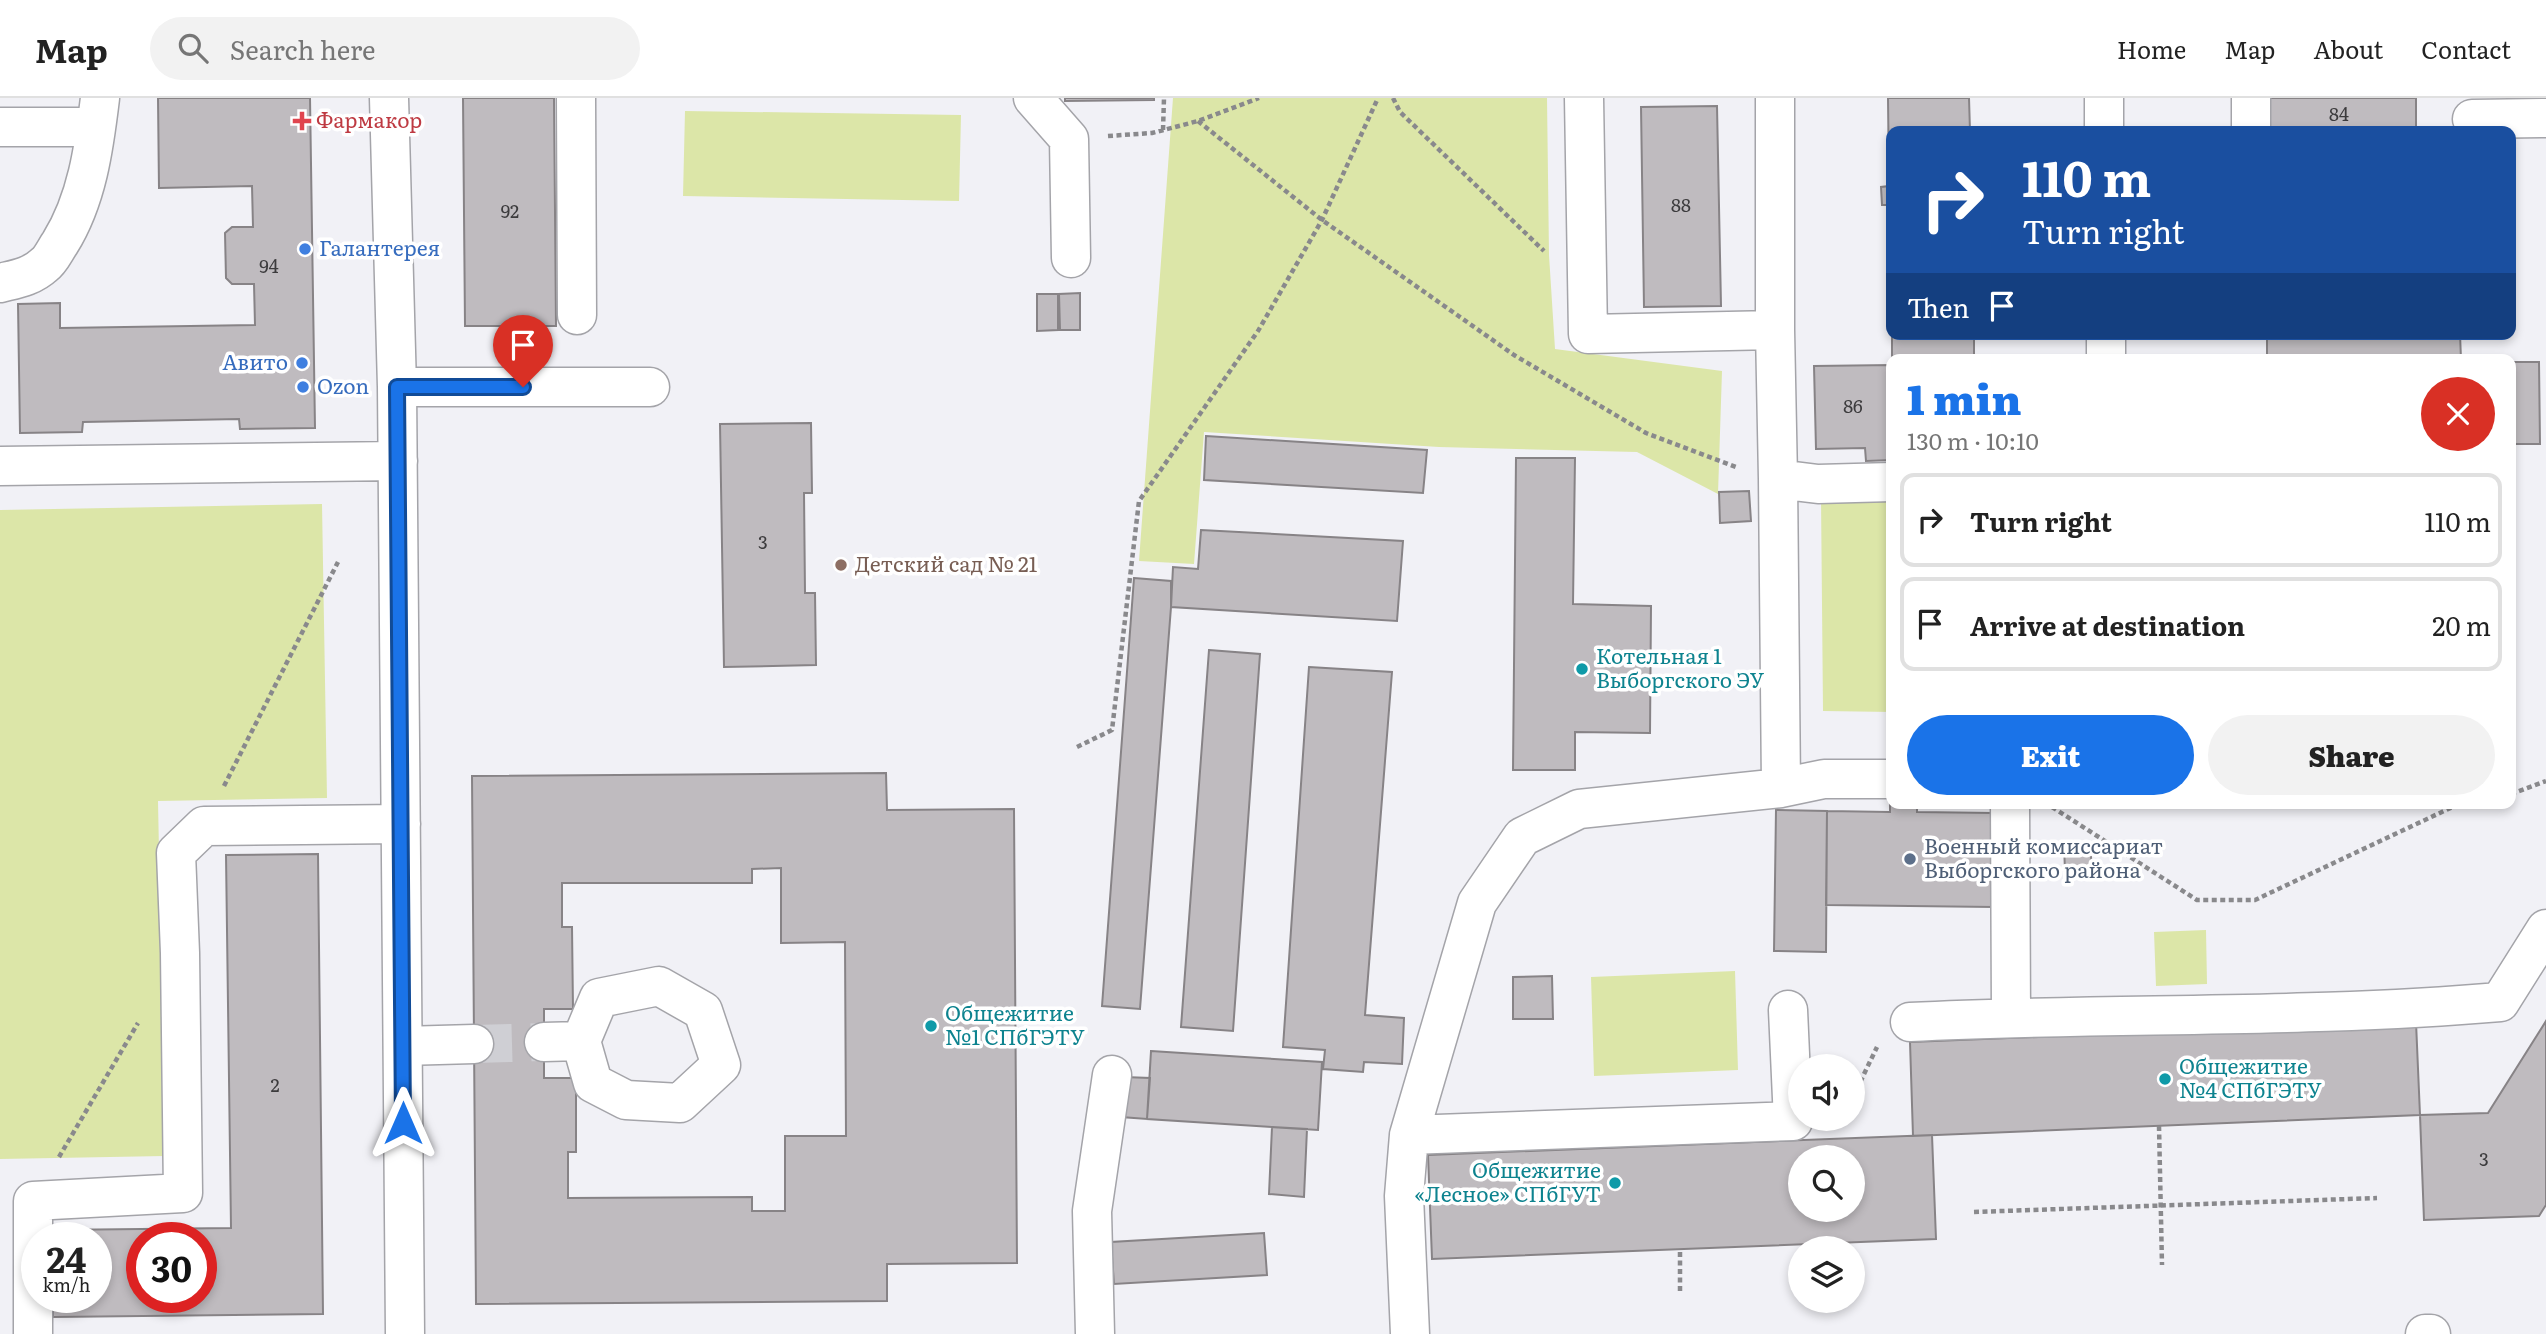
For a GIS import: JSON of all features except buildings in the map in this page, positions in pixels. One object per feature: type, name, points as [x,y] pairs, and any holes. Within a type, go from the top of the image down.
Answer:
[{"type":"street","points":[[389,98],[398,461],[405,1334]]},
{"type":"street","points":[[576,98],[577,315]]},
{"type":"street","points":[[1033,98],[1069,139],[1071,257]]},
{"type":"street","points":[[1584,98],[1588,334],[1775,330]]},
{"type":"street","points":[[1776,98],[1775,330],[1781,788]]},
{"type":"street","points":[[2104,98],[2104,126]]},
{"type":"street","points":[[2251,98],[2251,126]]},
{"type":"street","points":[[0,127],[98,113],[82,200],[69,228],[46,264],[28,276],[0,284]]},
{"type":"street","points":[[2472,119],[2546,118]]},
{"type":"street","points":[[397,387],[650,387]]},
{"type":"street","points":[[0,466],[398,461]]},
{"type":"street","points":[[1778,479],[1818,485],[1886,482]]},
{"type":"street","points":[[1410,1334],[1404,1196],[1409,1135],[1477,902],[1522,837],[1578,809],[1781,788],[1824,779],[1886,779]]},
{"type":"street","points":[[2010,809],[2011,1017]]},
{"type":"street","points":[[33,1334],[33,1201],[183,1194],[176,853],[204,825],[401,824]]},
{"type":"street","points":[[1910,1022],[2011,1017],[2412,1009],[2500,1002],[2546,929]]},
{"type":"street","points":[[1409,1135],[1793,1121],[1788,1010]]},
{"type":"street","points":[[544,1042],[581,1041]]},
{"type":"street","points":[[403,1046],[474,1044]]},
{"type":"street","points":[[1095,1334],[1092,1211],[1112,1076]]},
{"type":"street","points":[[2425,1334],[2431,1334]]},
{"type":"path","points":[[1163,130],[1164,98]]},
{"type":"path","points":[[1152,133],[1198,121],[1259,98]]},
{"type":"path","points":[[1076,747],[1112,730],[1139,501],[1258,331],[1322,220],[1378,98]]},
{"type":"path","points":[[1393,98],[1399,112],[1587,292]]},
{"type":"path","points":[[1198,121],[1322,220],[1514,355],[1646,433],[1720,462],[1778,479]]},
{"type":"path","points":[[204,825],[338,562]]},
{"type":"path","points":[[2516,792],[2546,780]]},
{"type":"path","points":[[2056,809],[2197,900],[2255,901],[2448,809]]},
{"type":"path","points":[[33,1201],[145,1012]]},
{"type":"path","points":[[1865,1073],[1882,1038],[1910,1022]]},
{"type":"path","points":[[2159,1126],[2162,1265]]},
{"type":"path","points":[[1974,1212],[2377,1198]]},
{"type":"path","points":[[1680,1249],[1680,1291]]},
{"type":"green space","points":[[1173,98],[1547,98],[1549,255],[1555,349],[1722,371],[1718,494],[1637,452],[1439,447],[1204,432],[1194,564],[1139,561]]},
{"type":"green space","points":[[685,111],[961,115],[959,201],[683,196]]},
{"type":"green space","points":[[1886,497],[1886,712],[1823,711],[1821,498]]},
{"type":"green space","points":[[322,504],[327,798],[158,801],[165,1156],[0,1159],[0,510]]},
{"type":"green space","points":[[2206,930],[2207,984],[2156,986],[2154,932]]},
{"type":"green space","points":[[1735,971],[1738,1070],[1594,1076],[1591,977]]},
{"type":"tunnel","points":[[474,1044],[544,1042]]},
{"type":"place","name":"Фармакор","points":[[302,121]]},
{"type":"place","name":"Галантерея","points":[[305,249]]},
{"type":"place","name":"Авито","points":[[302,363]]},
{"type":"place","name":"Ozon","points":[[303,387]]},
{"type":"place","name":"Детский сад № 21","points":[[841,565]]},
{"type":"place","name":"Котельная 1 Выборгского ЭУ","points":[[1582,669]]},
{"type":"place","name":"Военный комиссариат Выборгского района","points":[[1910,859]]},
{"type":"place","name":"Общежитие №1 СПбГЭТУ","points":[[931,1026]]},
{"type":"place","name":"Общежитие №4 СПбГЭТУ","points":[[2165,1079]]},
{"type":"place","name":"Общежитие «Лесное» СПбГУТ","points":[[1615,1183]]},
{"type":"route","points":[[403,1123],[397,387],[523,387]]}]
